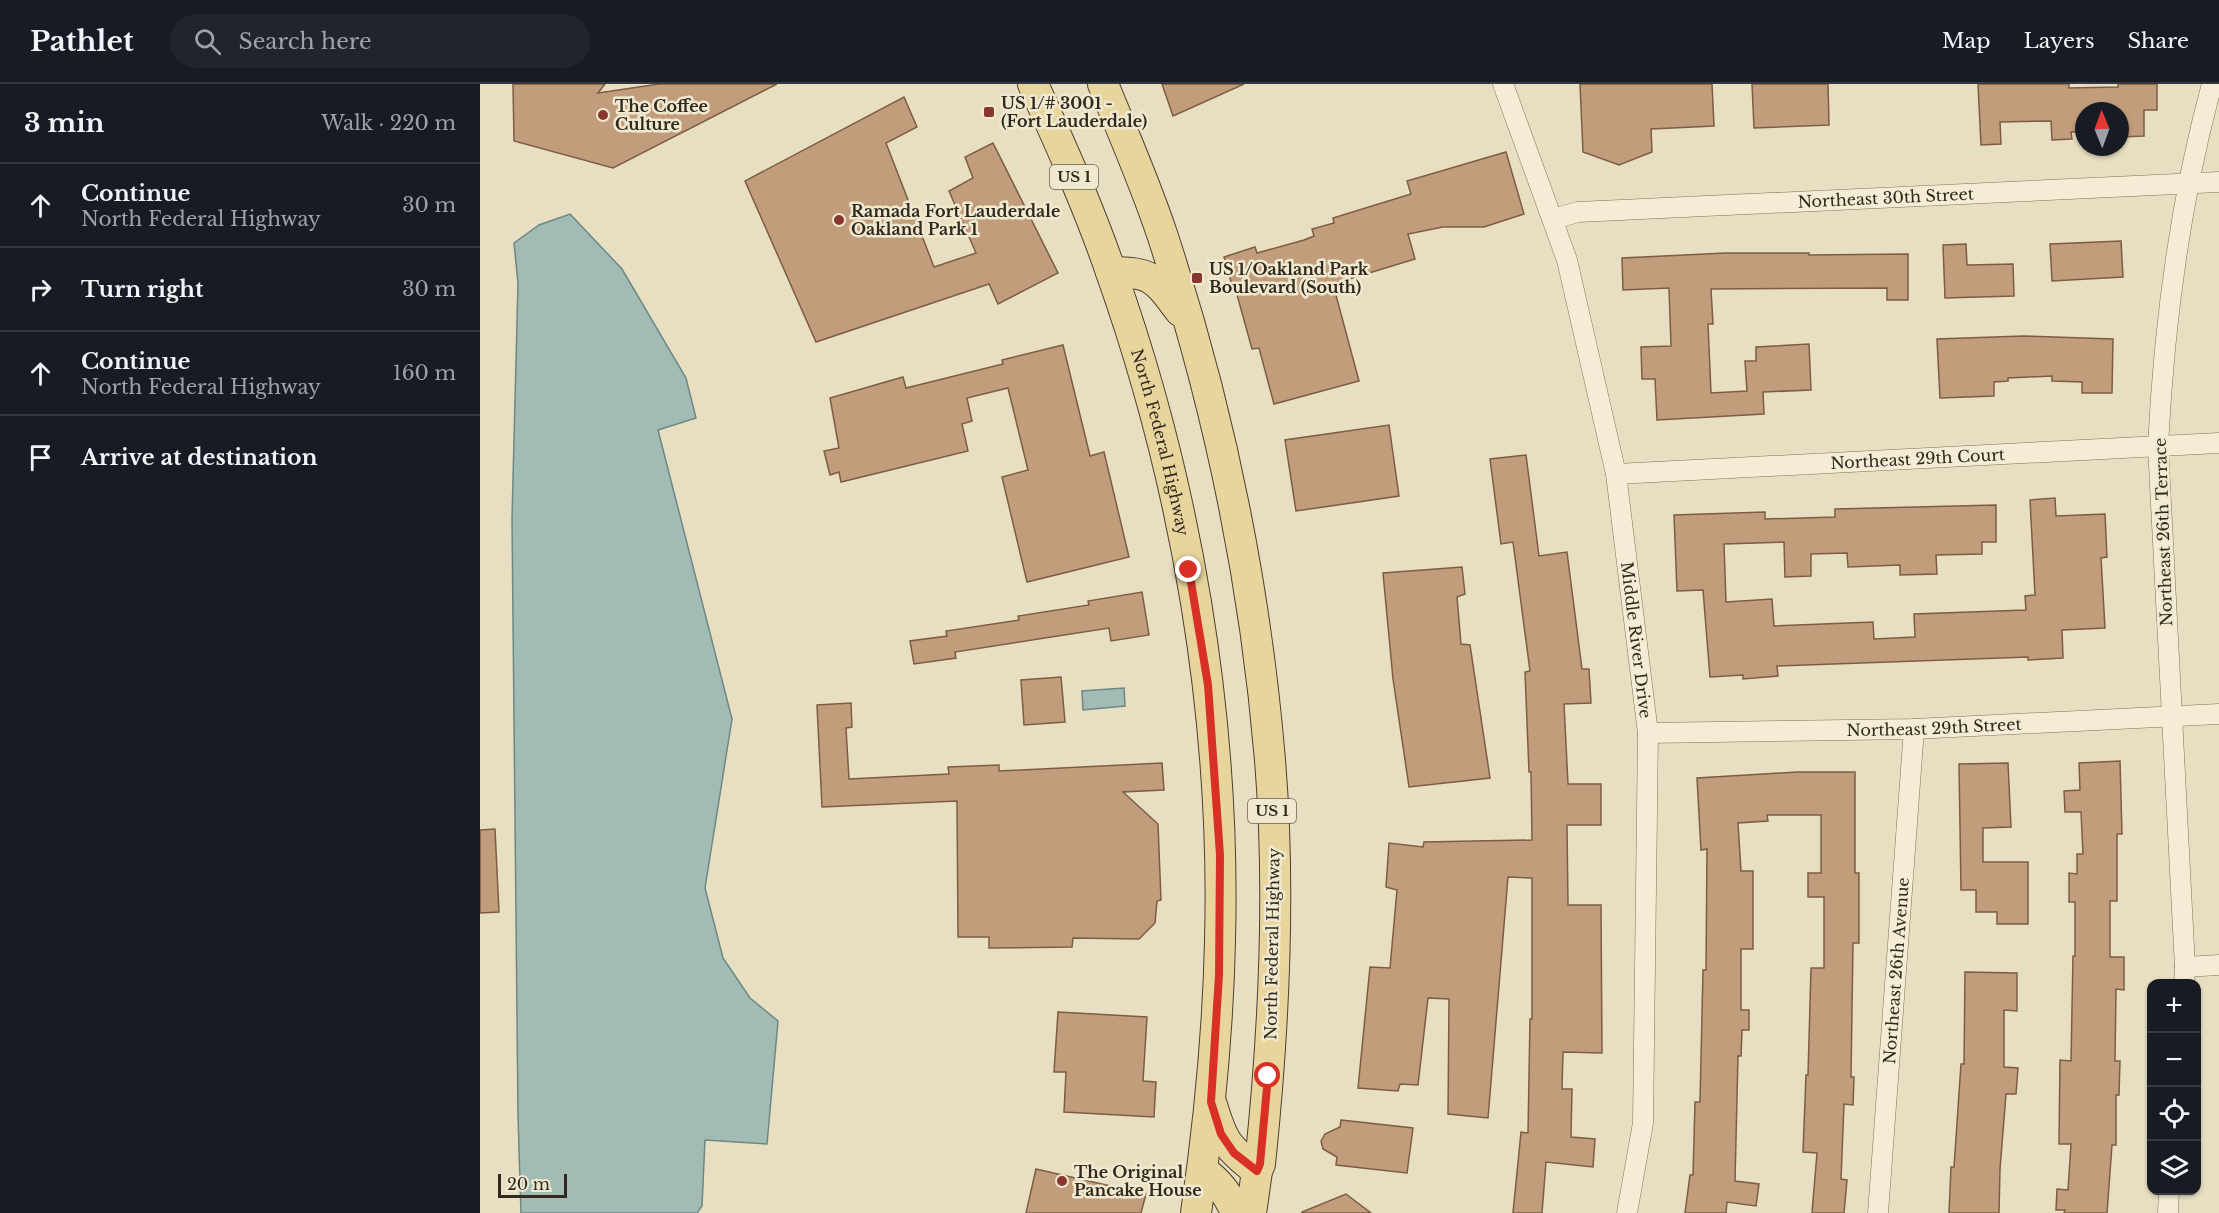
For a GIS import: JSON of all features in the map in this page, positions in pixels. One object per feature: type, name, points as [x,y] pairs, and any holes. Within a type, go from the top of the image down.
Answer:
[{"type":"main road","name":"North Federal Highway","points":[[1033,84],[1111,272],[1159,432],[1179,514],[1198,613],[1208,685],[1220,855],[1220,957],[1211,1102],[1196,1213]]},
{"type":"main road","name":"North Federal Highway","points":[[1103,84],[1161,231],[1190,323],[1241,539],[1262,683],[1270,761],[1274,862],[1274,966],[1267,1105],[1251,1213]]},
{"type":"main road","points":[[1111,272],[1135,272],[1158,282],[1190,323]]},
{"type":"main road","points":[[1211,1102],[1221,1134],[1234,1153],[1257,1171]]},
{"type":"main road","points":[[1203,1171],[1217,1181],[1232,1202],[1236,1213]]},
{"type":"street","name":"Middle River Drive","points":[[1503,84],[1554,219],[1567,261],[1616,474],[1648,733],[1643,1123],[1627,1213]]},
{"type":"street","name":"Northeast 26th Terrace","points":[[2184,975],[2158,446],[2169,317],[2189,183],[2212,84]]},
{"type":"street","name":"Northeast 30th Street","points":[[1554,219],[1578,212],[2219,182]]},
{"type":"street","name":"Northeast 29th Court","points":[[1616,474],[2219,443]]},
{"type":"street","name":"Northeast 29th Street","points":[[1648,733],[1914,729],[2219,714]]},
{"type":"street","name":"Northeast 26th Avenue","points":[[1878,1213],[1914,729]]},
{"type":"street","points":[[2184,975],[2219,965]]},
{"type":"street","points":[[2168,1213],[2169,1195]]},
{"type":"water","points":[[570,214],[622,269],[686,378],[696,418],[658,430],[732,719],[705,888],[723,958],[750,998],[778,1021],[767,1144],[705,1140],[702,1206],[697,1213],[521,1213],[512,519],[518,283],[514,243],[539,225]]},
{"type":"water","points":[[1124,688],[1125,706],[1083,710],[1082,691]]},
{"type":"building","points":[[513,84],[605,84],[598,93],[659,84],[777,84],[613,168],[514,141]]},
{"type":"building","points":[[1162,84],[1244,84],[1173,116]]},
{"type":"building","points":[[1580,84],[1712,84],[1714,126],[1651,129],[1652,152],[1619,165],[1583,152]]},
{"type":"building","points":[[1752,84],[1828,84],[1829,125],[1754,128]]},
{"type":"building","points":[[1978,84],[2069,84],[2069,88],[2157,84],[2157,110],[2144,110],[2144,136],[2129,137],[2129,102],[2075,102],[2075,132],[2071,132],[2072,139],[2052,140],[2051,121],[2000,122],[2001,144],[1981,145]]},
{"type":"building","name":"Ramada Fort Lauderdale Oakland Park 1","points":[[904,97],[917,127],[886,143],[934,267],[976,253],[949,191],[973,178],[965,157],[993,143],[1058,273],[998,304],[989,284],[816,342],[745,181]]},
{"type":"building","points":[[1506,152],[1524,214],[1484,227],[1443,227],[1408,234],[1415,259],[1333,284],[1359,381],[1274,404],[1259,348],[1252,349],[1224,257],[1255,247],[1257,253],[1304,240],[1314,236],[1312,229],[1334,223],[1333,218],[1411,194],[1407,181]]},
{"type":"building","points":[[2121,241],[2123,277],[2052,281],[2050,244]]},
{"type":"building","points":[[1966,244],[1967,265],[2013,264],[2014,296],[1945,298],[1943,245]]},
{"type":"building","points":[[1726,253],[1908,254],[1908,300],[1887,300],[1887,288],[1711,289],[1713,324],[1708,324],[1711,393],[1747,391],[1745,361],[1756,361],[1756,347],[1809,344],[1811,390],[1763,392],[1764,414],[1657,420],[1655,379],[1642,379],[1641,347],[1671,346],[1669,288],[1623,290],[1622,258]]},
{"type":"building","points":[[2023,336],[2113,339],[2112,393],[2082,393],[2082,382],[2052,381],[2052,376],[2008,378],[2008,381],[1994,382],[1994,396],[1940,398],[1937,339]]},
{"type":"building","points":[[1063,345],[1090,456],[1104,452],[1129,557],[1027,582],[1002,477],[1028,470],[1008,388],[967,398],[972,421],[962,424],[968,451],[841,482],[839,472],[830,475],[824,451],[839,448],[830,398],[903,377],[906,388],[1003,364],[1002,360]]},
{"type":"building","points":[[1389,425],[1399,496],[1296,511],[1285,440]]},
{"type":"building","points":[[1526,455],[1539,556],[1567,552],[1582,669],[1589,669],[1591,703],[1564,704],[1568,784],[1601,784],[1601,825],[1567,825],[1568,905],[1601,905],[1602,1053],[1563,1052],[1562,1089],[1572,1089],[1571,1137],[1595,1139],[1593,1167],[1546,1162],[1542,1213],[1513,1213],[1521,1132],[1528,1133],[1530,1019],[1532,1019],[1532,878],[1508,877],[1488,1118],[1448,1114],[1449,999],[1428,998],[1418,1085],[1400,1084],[1398,1091],[1358,1088],[1370,967],[1390,968],[1397,890],[1386,887],[1389,843],[1423,847],[1424,842],[1532,840],[1531,772],[1529,772],[1525,672],[1530,671],[1513,542],[1501,544],[1490,459]]},
{"type":"building","points":[[2055,498],[2056,516],[2105,514],[2107,557],[2101,558],[2105,628],[2062,630],[2063,658],[2028,660],[2028,657],[1777,666],[1778,676],[1743,679],[1743,675],[1710,677],[1703,590],[1677,591],[1674,515],[1765,512],[1765,519],[1835,517],[1835,509],[1996,505],[1996,542],[1982,542],[1982,554],[1936,555],[1937,574],[1900,575],[1900,565],[1848,567],[1847,553],[1811,554],[1811,576],[1785,577],[1784,542],[1724,544],[1726,602],[1772,599],[1774,626],[1873,622],[1874,639],[1915,637],[1914,614],[2026,610],[2025,596],[2035,595],[2030,500]]},
{"type":"building","points":[[1462,567],[1465,594],[1457,597],[1461,644],[1470,645],[1490,778],[1409,787],[1393,679],[1383,573]]},
{"type":"building","points":[[1142,592],[1149,635],[1111,641],[1109,628],[955,652],[956,658],[914,664],[910,641],[947,636],[946,631],[1019,620],[1018,616],[1089,605],[1088,601]]},
{"type":"building","points":[[1061,677],[1065,722],[1024,725],[1021,680]]},
{"type":"building","points":[[851,703],[852,727],[846,728],[849,779],[949,774],[948,767],[999,765],[999,771],[1162,763],[1164,790],[1123,792],[1158,824],[1161,900],[1157,901],[1155,923],[1139,939],[1073,938],[1072,947],[989,948],[989,937],[958,937],[957,801],[822,807],[817,705]]},
{"type":"building","points":[[2120,761],[2122,834],[2117,834],[2117,901],[2110,901],[2110,957],[2124,957],[2124,990],[2116,989],[2115,1061],[2120,1061],[2119,1095],[2116,1095],[2116,1145],[2112,1145],[2107,1213],[2064,1213],[2065,1210],[2056,1210],[2057,1189],[2068,1190],[2071,1144],[2059,1144],[2060,1060],[2071,1061],[2073,956],[2075,956],[2075,902],[2069,902],[2069,873],[2077,874],[2077,854],[2083,854],[2081,812],[2065,812],[2064,791],[2080,790],[2079,763]]},
{"type":"building","points":[[2008,763],[2011,827],[1983,828],[1983,862],[2028,862],[2028,924],[1997,924],[1997,912],[1976,912],[1976,890],[1961,890],[1959,764]]},
{"type":"building","points":[[1797,772],[1855,772],[1855,873],[1859,873],[1859,943],[1853,943],[1851,1077],[1854,1077],[1853,1105],[1844,1104],[1841,1179],[1847,1180],[1844,1213],[1812,1213],[1817,1153],[1803,1152],[1811,968],[1824,968],[1824,897],[1808,897],[1808,873],[1821,873],[1821,815],[1767,815],[1768,821],[1738,823],[1741,871],[1753,871],[1753,949],[1741,949],[1741,1010],[1749,1010],[1749,1030],[1742,1030],[1741,1056],[1738,1056],[1735,1181],[1759,1184],[1756,1206],[1727,1202],[1726,1213],[1685,1213],[1690,1175],[1693,1175],[1695,1102],[1700,1102],[1703,970],[1706,970],[1707,849],[1701,850],[1697,778]]},
{"type":"building","points":[[495,829],[499,912],[480,913],[480,830]]},
{"type":"building","points":[[1965,972],[2017,973],[2017,1011],[2004,1010],[2004,1067],[2018,1068],[2016,1094],[2006,1094],[1999,1213],[1949,1213],[1961,1064],[1964,1064]]},
{"type":"building","points":[[1058,1012],[1147,1017],[1143,1081],[1156,1082],[1154,1117],[1064,1112],[1066,1072],[1054,1072]]},
{"type":"building","points":[[1341,1120],[1413,1128],[1407,1173],[1336,1165],[1337,1157],[1323,1149],[1321,1141],[1325,1134],[1340,1127]]},
{"type":"building","name":"The Original Pancake House","points":[[1036,1169],[1146,1194],[1141,1213],[1026,1213]]},
{"type":"building","points":[[1346,1194],[1371,1213],[1302,1213],[1302,1212]]},
{"type":"place","name":"US 1/# 3001 - (Fort Lauderdale)","points":[[989,112]]},
{"type":"place","name":"The Coffee Culture","points":[[603,115]]},
{"type":"place","name":"Ramada Fort Lauderdale Oakland Park 1","points":[[839,220]]},
{"type":"place","name":"US 1/Oakland Park Boulevard (South)","points":[[1197,278]]},
{"type":"place","name":"The Original Pancake House","points":[[1062,1181]]},
{"type":"route","points":[[1189,570],[1198,613],[1208,685],[1220,855],[1219,975],[1211,1102],[1221,1134],[1234,1153],[1257,1171],[1260,1164],[1267,1105],[1268,1076]]}]
